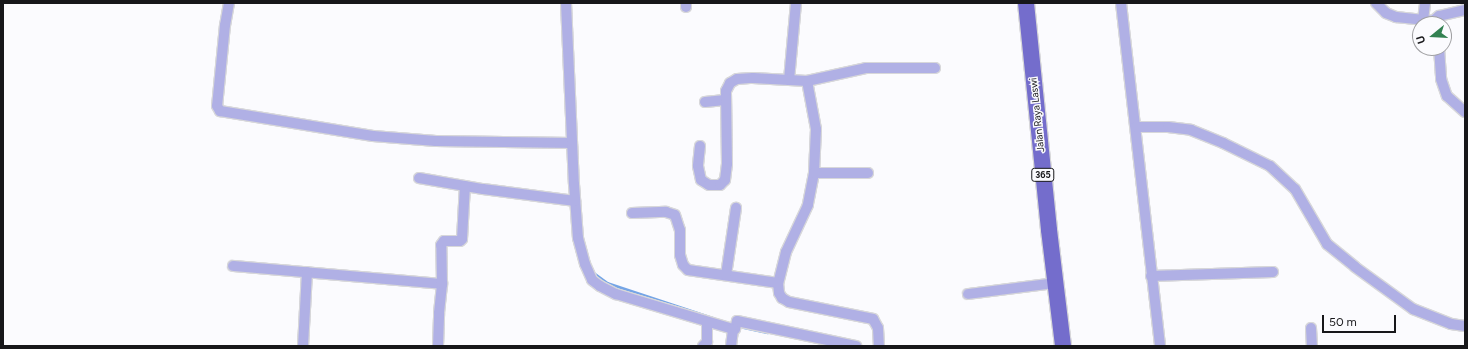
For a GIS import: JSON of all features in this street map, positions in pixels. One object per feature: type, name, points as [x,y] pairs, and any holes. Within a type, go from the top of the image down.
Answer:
[{"type":"main road","name":"Jalan Raya Laswi","points":[[1026,3],[1063,346]]},
{"type":"street","points":[[229,3],[225,25],[217,106],[220,111],[373,136],[436,141],[572,143]]},
{"type":"street","points":[[566,3],[575,201],[580,248],[587,271],[595,283],[616,294],[707,322],[734,327]]},
{"type":"street","points":[[789,80],[796,3]]},
{"type":"street","points":[[1121,3],[1129,84],[1136,127],[1151,276],[1160,346]]},
{"type":"street","points":[[1376,3],[1386,12],[1396,17],[1412,19]]},
{"type":"street","points":[[1423,16],[1425,3]]},
{"type":"street","points":[[1439,16],[1465,10]]},
{"type":"street","points":[[1440,56],[1441,79],[1445,92],[1447,96],[1465,112]]},
{"type":"street","points":[[700,146],[698,166],[701,180],[708,185],[720,185],[725,180],[727,164],[725,100],[728,85],[737,79],[753,78],[807,81],[866,68],[935,68]]},
{"type":"street","points":[[807,81],[816,128],[814,173],[808,205],[786,252],[778,283],[778,293],[786,301],[873,319],[878,328],[879,346]]},
{"type":"street","points":[[704,102],[725,100]]},
{"type":"street","points":[[1136,127],[1168,127],[1191,130],[1223,143],[1270,166],[1295,189],[1328,244],[1355,267],[1413,309],[1451,324],[1465,326]]},
{"type":"street","points":[[814,173],[868,172]]},
{"type":"street","points":[[419,178],[465,186],[575,201]]},
{"type":"street","points":[[438,346],[442,284],[442,243],[444,241],[460,241],[462,239],[465,186]]},
{"type":"street","points":[[726,275],[736,208]]},
{"type":"street","points":[[632,213],[666,212],[675,214],[680,230],[680,255],[685,267],[694,271],[778,283]]},
{"type":"street","points":[[232,266],[442,284]]},
{"type":"street","points":[[303,346],[307,272]]},
{"type":"street","points":[[1151,276],[1273,272]]},
{"type":"street","points":[[968,294],[1055,283]]},
{"type":"street","points":[[731,346],[734,327],[737,321],[856,346]]},
{"type":"street","points":[[703,346],[707,342],[707,322]]},
{"type":"street","points":[[1311,328],[1312,346]]},
{"type":"waterway","points":[[592,272],[607,283],[713,318]]},
{"type":"waterway","points":[[743,327],[767,332]]}]
